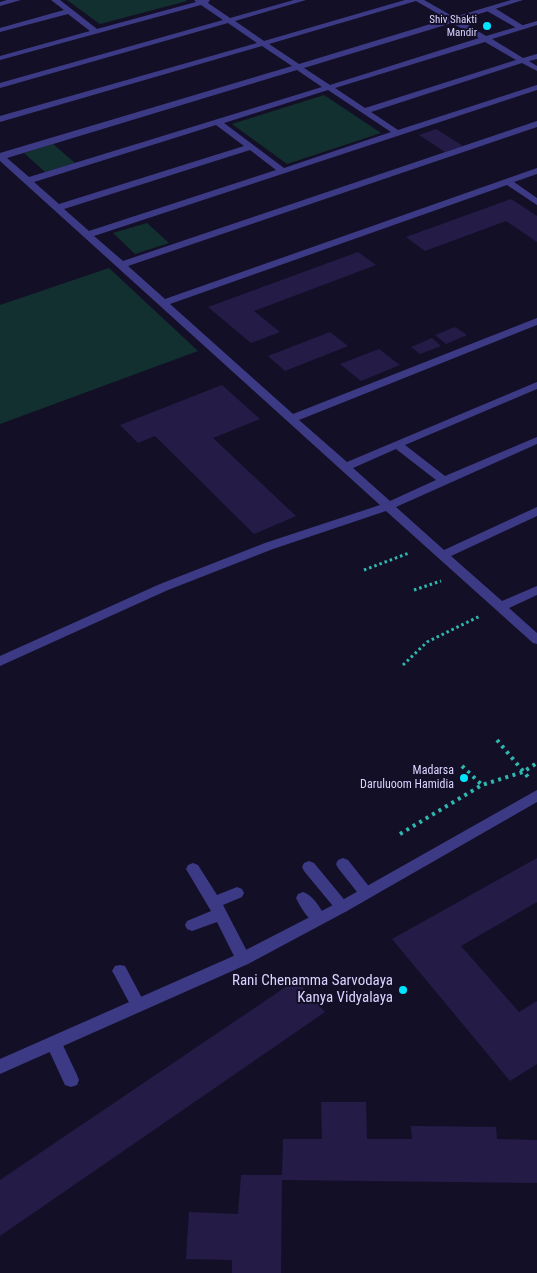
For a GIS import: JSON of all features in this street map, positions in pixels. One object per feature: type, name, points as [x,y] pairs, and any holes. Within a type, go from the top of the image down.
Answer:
[{"type":"street","points":[[0,4],[17,0]]},
{"type":"street","points":[[55,0],[95,31]]},
{"type":"street","points":[[0,86],[302,0]]},
{"type":"street","points":[[0,120],[413,0]]},
{"type":"street","points":[[419,0],[537,69]]},
{"type":"street","points":[[0,156],[519,0]]},
{"type":"street","points":[[0,58],[203,1],[229,21],[397,133]]},
{"type":"street","points":[[490,9],[523,28]]},
{"type":"street","points":[[0,30],[70,12]]},
{"type":"street","points":[[27,181],[537,24]]},
{"type":"street","points":[[364,111],[537,56]]},
{"type":"street","points":[[88,235],[537,87]]},
{"type":"street","points":[[217,122],[284,170]]},
{"type":"street","points":[[121,265],[537,124]]},
{"type":"street","points":[[58,208],[251,147]]},
{"type":"street","points":[[0,156],[537,640]]},
{"type":"street","points":[[163,303],[537,171]]},
{"type":"street","points":[[507,181],[537,202]]},
{"type":"street","points":[[292,419],[537,321]]},
{"type":"street","points":[[345,467],[537,385]]},
{"type":"street","points":[[0,662],[164,587],[269,546],[388,506],[537,440]]},
{"type":"street","points":[[398,445],[444,481]]},
{"type":"street","points":[[443,555],[537,511]]},
{"type":"street","points":[[501,607],[537,590]]},
{"type":"street","points":[[0,1067],[243,959],[366,894],[535,788]]},
{"type":"street","points":[[343,864],[366,894]]},
{"type":"street","points":[[309,867],[342,907]]},
{"type":"street","points":[[193,870],[218,908],[243,959]]},
{"type":"street","points":[[192,925],[237,893]]},
{"type":"street","points":[[303,898],[319,919]]},
{"type":"street","points":[[120,971],[138,1005]]},
{"type":"street","points":[[54,1044],[71,1080]]},
{"type":"path","points":[[364,570],[431,545]]},
{"type":"path","points":[[403,665],[427,642],[464,622],[501,607]]},
{"type":"path","points":[[497,740],[535,788]]},
{"type":"path","points":[[400,834],[482,785],[523,772],[537,763]]},
{"type":"path","points":[[462,766],[482,785]]},
{"type":"green space","points":[[67,0],[186,0],[187,1],[100,24]]},
{"type":"green space","points":[[324,95],[381,133],[287,164],[232,124]]},
{"type":"green space","points":[[53,144],[75,163],[45,172],[24,153]]},
{"type":"green space","points":[[147,223],[169,243],[135,254],[113,233]]},
{"type":"green space","points":[[109,268],[198,351],[0,424],[0,305]]},
{"type":"building","points":[[436,129],[463,146],[445,152],[419,135]]},
{"type":"building","points":[[511,199],[537,216],[537,242],[506,221],[425,251],[406,237]]},
{"type":"building","points":[[358,252],[376,265],[254,311],[280,332],[251,343],[208,307]]},
{"type":"building","points":[[455,327],[467,335],[446,344],[435,335]]},
{"type":"building","points":[[330,332],[348,346],[285,371],[268,356]]},
{"type":"building","points":[[432,338],[441,346],[420,354],[411,347]]},
{"type":"building","points":[[379,349],[400,365],[361,381],[340,364]]},
{"type":"building","points":[[222,385],[260,419],[213,438],[296,516],[254,534],[155,436],[138,443],[120,425]]},
{"type":"building","points":[[537,858],[537,902],[461,946],[519,1012],[537,1001],[537,1064],[510,1081],[392,939]]},
{"type":"building","points":[[296,980],[325,1012],[0,1236],[0,1180]]},
{"type":"building","points":[[321,1102],[366,1102],[367,1139],[412,1139],[411,1126],[496,1127],[497,1139],[537,1140],[537,1183],[282,1180],[281,1273],[232,1273],[232,1260],[186,1259],[189,1212],[238,1214],[241,1175],[282,1175],[283,1139],[322,1139]]},
{"type":"place","name":"Shiv Shakti Mandir","points":[[487,26]]},
{"type":"place","name":"Madarsa Daruluoom Hamidia","points":[[464,778]]},
{"type":"place","name":"Rani Chenamma Sarvodaya Kanya Vidyalaya","points":[[403,990]]}]
